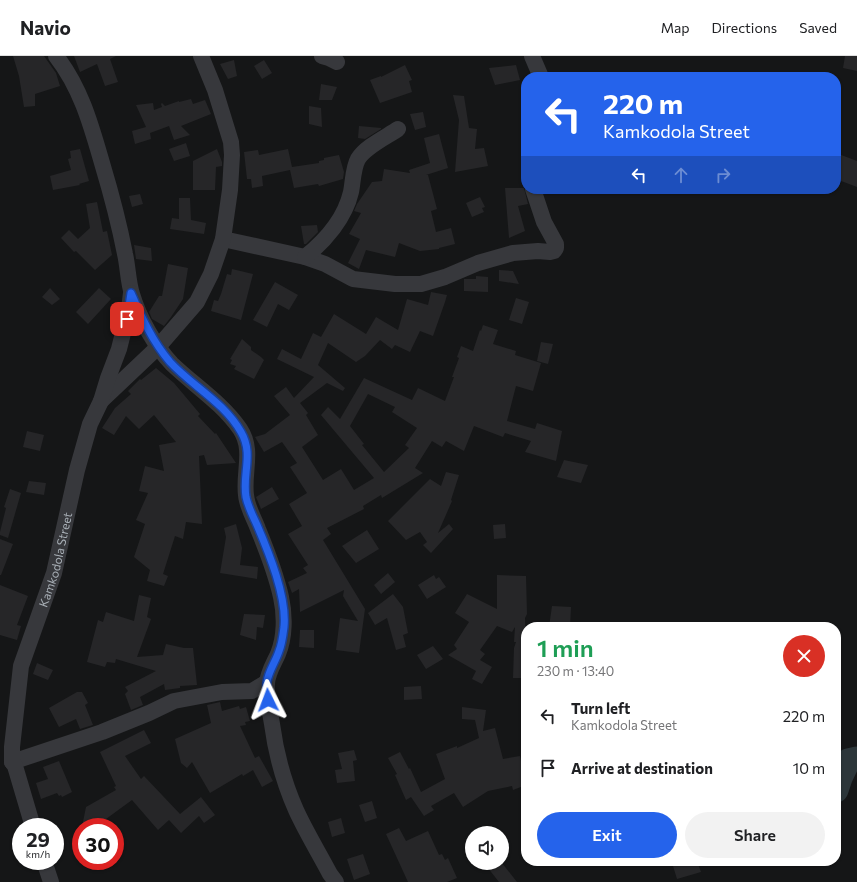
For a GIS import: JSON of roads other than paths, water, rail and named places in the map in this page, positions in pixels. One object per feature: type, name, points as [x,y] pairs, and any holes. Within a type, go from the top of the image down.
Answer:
[{"type":"street","points":[[56,56],[72,79],[89,120],[116,214],[127,261],[131,293],[146,326],[158,347],[171,362],[228,414],[241,431],[248,448],[246,495],[248,507],[278,583],[282,601],[284,626],[279,651],[267,682],[269,709],[275,745],[283,776],[296,811],[330,879]]},
{"type":"street","points":[[101,401],[158,347],[197,302],[211,274],[223,238],[230,190],[232,155],[231,142],[215,90],[201,56]]},
{"type":"street","points":[[532,56],[539,72]]},
{"type":"street","points":[[305,257],[325,239],[335,226],[350,194],[358,158],[366,150],[398,129]]},
{"type":"street","points":[[223,238],[305,257],[324,264],[353,279],[395,284],[420,284],[445,277],[478,263],[514,254],[554,251],[556,244],[544,222],[535,194]]},
{"type":"street","name":"Kamkodola Street","points":[[30,818],[15,766],[12,762],[21,666],[54,573],[77,470],[90,424],[101,401],[125,329],[131,293]]},
{"type":"street","points":[[12,762],[102,732],[174,701],[222,692],[252,691],[267,682]]},
{"type":"street","points":[[0,728],[13,740]]},
{"type":"street","points":[[47,870],[51,882]]},
{"type":"waterway","points":[[841,776],[848,761],[857,759]]}]
